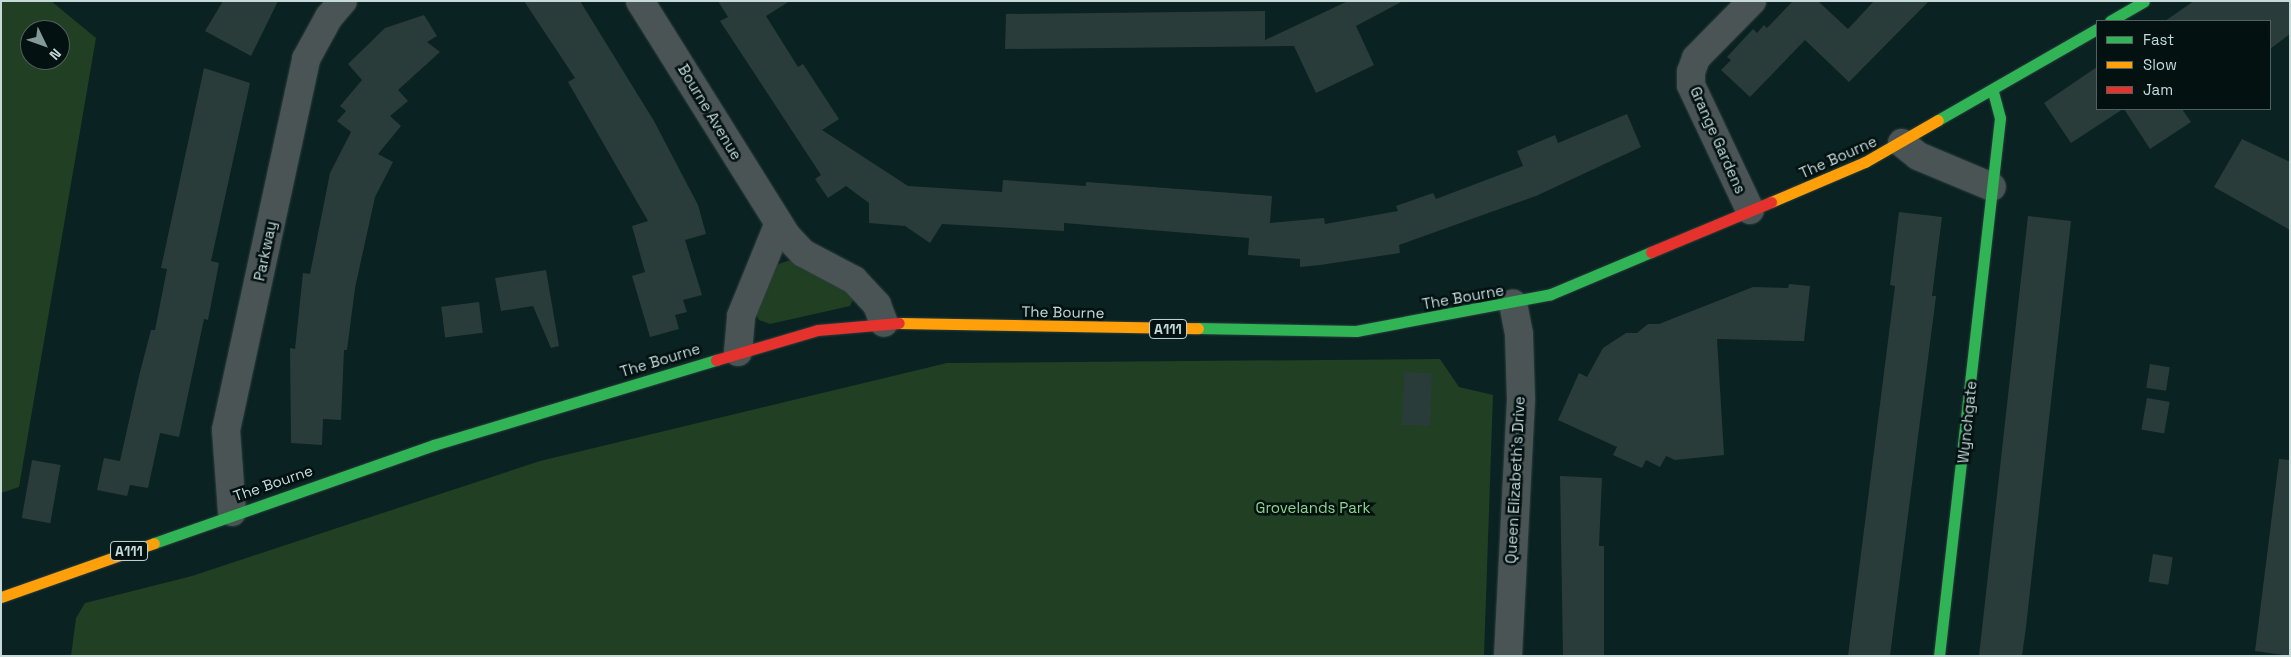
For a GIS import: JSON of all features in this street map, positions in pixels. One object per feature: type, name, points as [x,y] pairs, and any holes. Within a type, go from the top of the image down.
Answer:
[{"type":"main road","points":[[2112,20],[2144,1]]},
{"type":"main road","name":"The Bourne","points":[[2,599],[232,512],[434,445],[738,352],[818,330],[884,323],[1356,331],[1513,304],[1551,294],[1902,144],[2096,30]]},
{"type":"main road","name":"Wynchgate","points":[[1939,656],[2000,118],[1993,92]]},
{"type":"street","name":"Parkway","points":[[232,512],[226,430],[304,68],[329,17],[343,1]]},
{"type":"street","name":"Bourne Avenue","points":[[640,1],[779,223],[803,253],[854,280],[868,292],[884,323]]},
{"type":"street","name":"Grange Gardens","points":[[1750,210],[1691,85],[1691,72],[1696,58],[1752,1]]},
{"type":"street","points":[[1902,144],[1918,156],[1992,187]]},
{"type":"street","points":[[738,352],[744,309],[779,223]]},
{"type":"street","name":"Queen Elizabeth's Drive","points":[[1508,656],[1521,399],[1519,334],[1513,304]]},
{"type":"green space","points":[[1,1],[51,1],[96,38],[19,487],[1,493]]},
{"type":"green space","points":[[793,259],[855,296],[850,306],[770,324],[759,320],[755,313],[776,265]]},
{"type":"green space","name":"Grovelands Park","points":[[1440,359],[1459,387],[1493,395],[1484,656],[71,656],[76,618],[85,603],[192,576],[540,461],[947,363]]},
{"type":"building","points":[[223,1],[278,1],[251,56],[205,31]]},
{"type":"building","points":[[524,1],[580,1],[654,121],[698,205],[706,234],[685,240],[702,295],[683,300],[687,312],[675,315],[679,329],[650,337],[632,276],[645,272],[632,226],[648,221],[568,82],[575,78]]},
{"type":"building","points":[[718,1],[790,1],[766,16],[798,67],[803,64],[839,119],[822,130],[908,186],[1002,192],[1003,180],[1086,186],[1086,182],[1272,196],[1270,223],[1324,218],[1325,224],[1398,211],[1396,206],[1433,193],[1436,199],[1523,166],[1517,151],[1555,135],[1558,143],[1627,114],[1641,147],[1536,196],[1399,245],[1400,253],[1320,265],[1300,267],[1300,259],[1248,255],[1249,238],[1064,223],[1064,231],[942,224],[930,243],[905,226],[869,223],[869,203],[846,186],[828,198],[815,179],[821,175],[720,21],[728,17]]},
{"type":"building","points":[[1348,1],[1403,1],[1356,26],[1374,65],[1316,93],[1294,46],[1005,49],[1006,14],[1265,11],[1265,40]]},
{"type":"building","points":[[1793,1],[1818,1],[1848,29],[1874,1],[1929,1],[1849,82],[1805,40],[1750,97],[1721,70],[1731,60],[1727,57],[1753,29],[1757,33],[1764,25],[1767,28]]},
{"type":"building","points":[[2194,1],[2290,1],[2290,34],[2271,48],[2271,20],[2166,20]]},
{"type":"building","points":[[424,15],[437,36],[427,42],[440,52],[398,90],[408,101],[390,116],[401,126],[378,154],[393,162],[375,197],[355,288],[347,350],[344,350],[341,420],[323,419],[322,445],[291,443],[290,348],[295,349],[303,273],[310,274],[330,173],[351,132],[337,121],[346,111],[340,106],[362,80],[348,64],[385,28]]},
{"type":"building","points":[[204,68],[250,83],[211,261],[219,263],[208,320],[204,319],[179,437],[160,433],[148,488],[130,485],[127,496],[97,490],[104,458],[120,461],[151,330],[155,330],[167,269],[161,268]]},
{"type":"building","points":[[2096,68],[2096,110],[2121,110],[2071,143],[2044,103]]},
{"type":"building","points":[[2125,110],[2183,110],[2191,122],[2150,149]]},
{"type":"building","points":[[2242,139],[2290,162],[2290,230],[2214,187]]},
{"type":"building","points":[[1899,212],[1942,217],[1932,296],[1936,296],[1890,656],[1848,656],[1895,286],[1890,285]]},
{"type":"building","points":[[2028,216],[2071,221],[2026,627],[2022,656],[1979,656]]},
{"type":"building","points":[[546,270],[559,346],[551,348],[533,306],[501,311],[495,278]]},
{"type":"building","points":[[1789,284],[1810,286],[1804,341],[1717,339],[1724,455],[1675,460],[1666,456],[1660,467],[1646,460],[1642,468],[1613,455],[1617,447],[1558,420],[1579,373],[1587,377],[1603,348],[1626,333],[1637,333],[1648,324],[1659,324],[1753,287],[1788,288]]},
{"type":"building","points":[[479,302],[483,333],[445,337],[441,307]]},
{"type":"building","points":[[2150,364],[2170,367],[2166,391],[2146,388]]},
{"type":"building","points":[[1404,372],[1432,373],[1430,426],[1402,425]]},
{"type":"building","points":[[2147,398],[2170,402],[2164,434],[2141,430]]},
{"type":"building","points":[[2279,459],[2290,460],[2290,656],[2255,651]]},
{"type":"building","points":[[32,460],[61,465],[50,523],[22,518]]},
{"type":"building","points":[[1560,476],[1602,478],[1599,546],[1604,546],[1604,656],[1563,656]]},
{"type":"building","points":[[2153,554],[2173,557],[2168,585],[2149,582]]},
{"type":"traffic: fast","points":[[2112,20],[2144,1]]},
{"type":"traffic: fast","points":[[1938,120],[2096,30]]},
{"type":"traffic: fast","points":[[1939,656],[2000,118],[1993,92]]},
{"type":"traffic: fast","points":[[1198,328],[1356,331],[1551,294],[1651,252]]},
{"type":"traffic: fast","points":[[154,543],[434,445],[716,360]]},
{"type":"traffic: slow","points":[[1771,202],[1865,162],[1938,120]]},
{"type":"traffic: slow","points":[[899,323],[1198,328]]},
{"type":"traffic: slow","points":[[1,597],[154,543]]},
{"type":"traffic: jam","points":[[1651,252],[1771,202]]},
{"type":"traffic: jam","points":[[716,360],[818,330],[899,323]]}]
